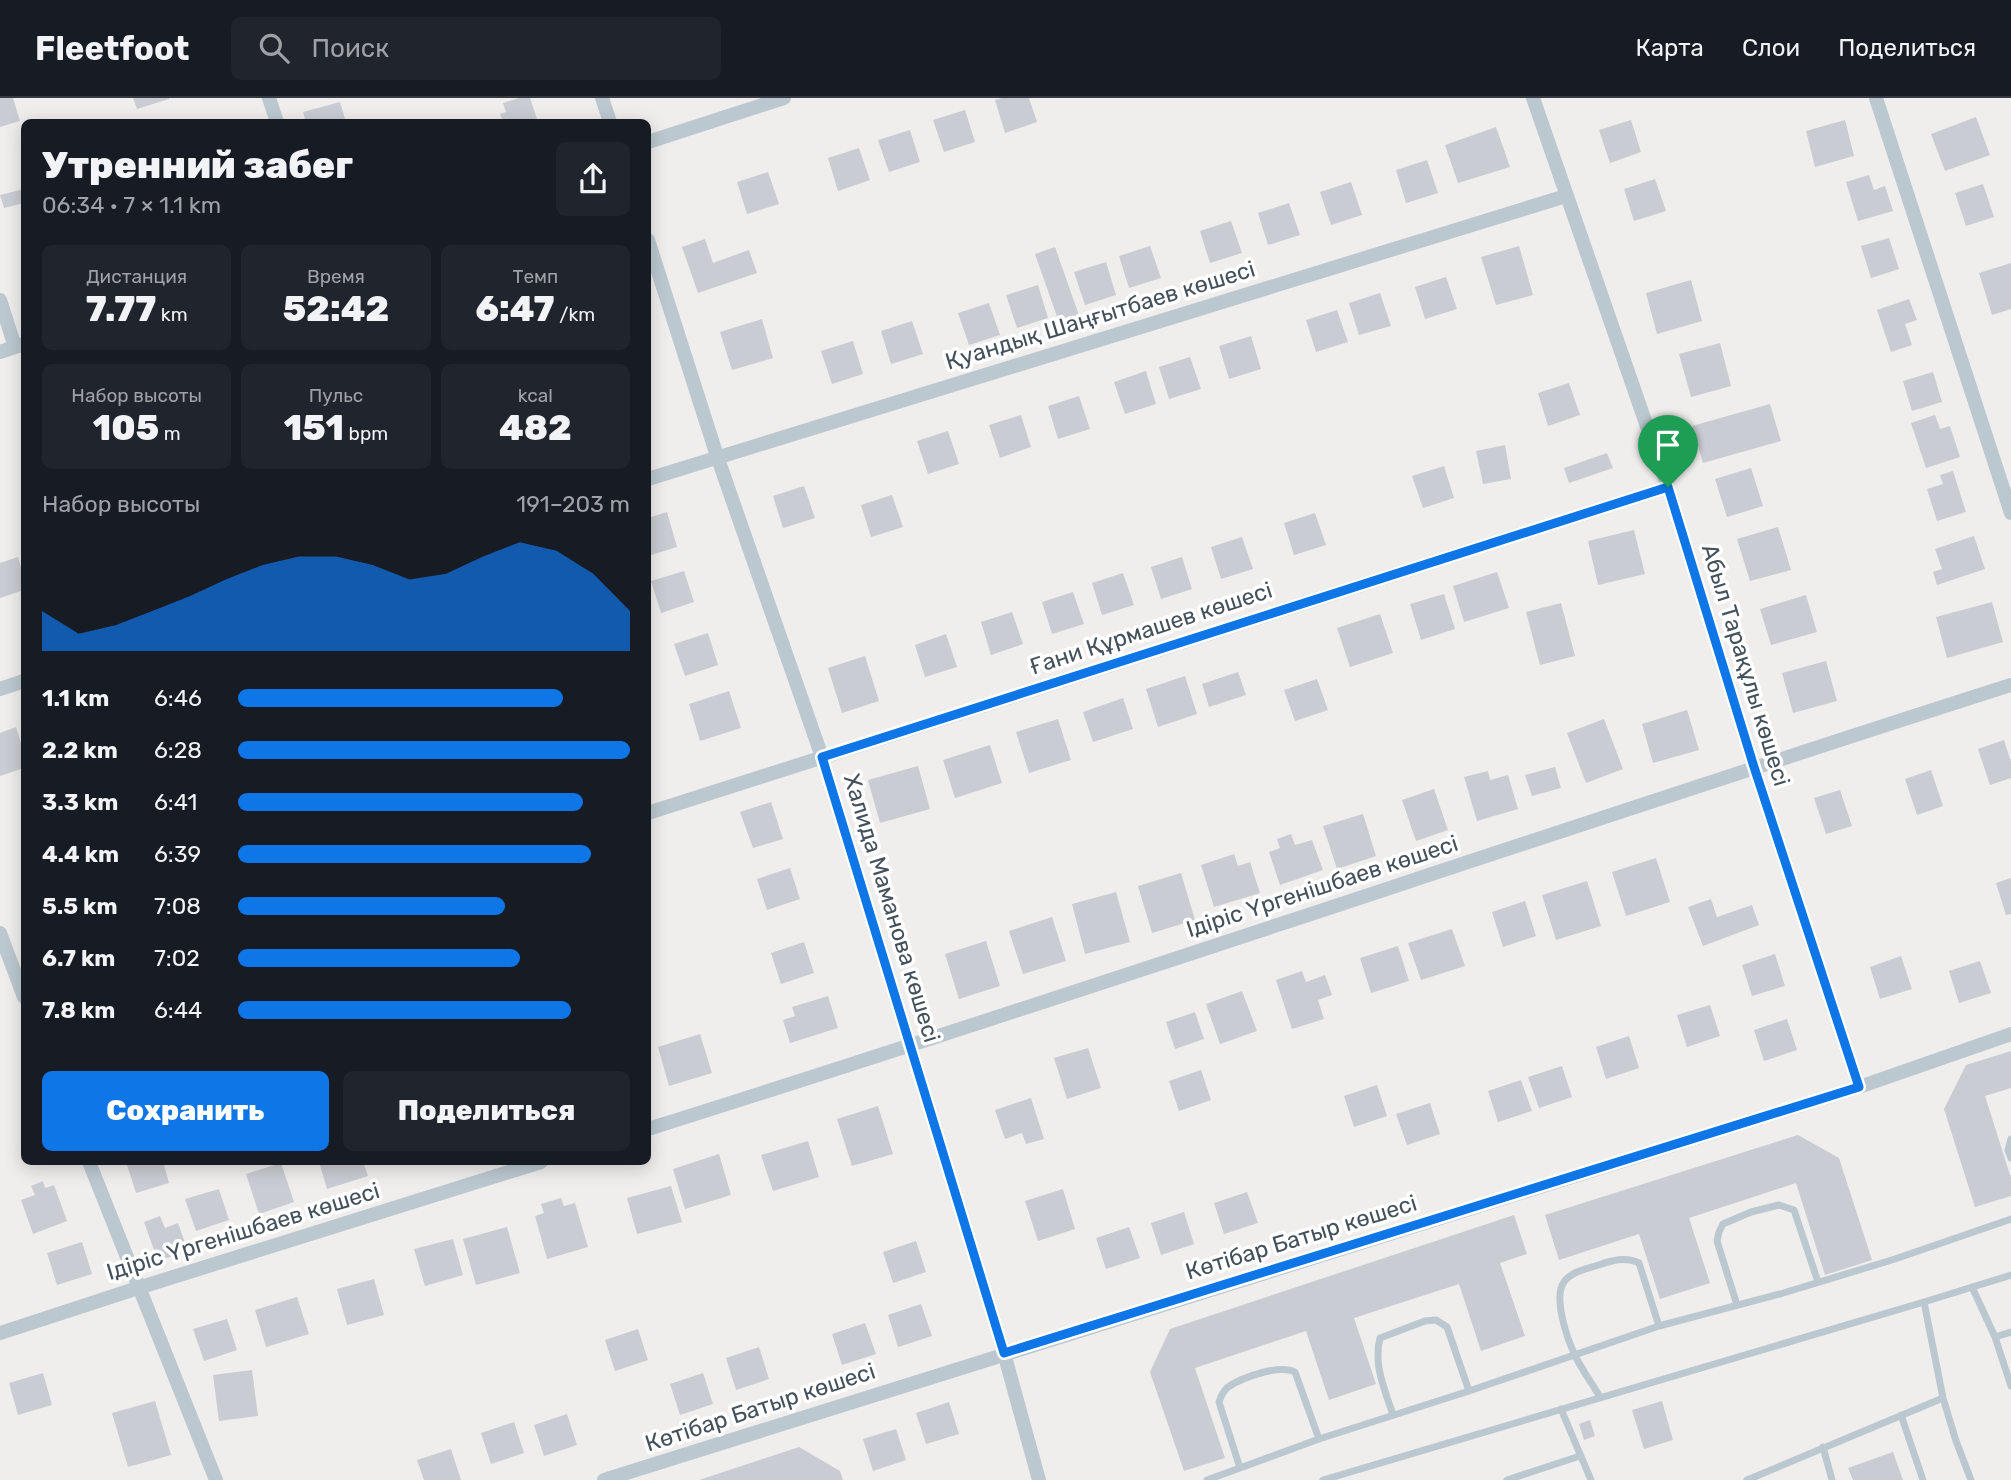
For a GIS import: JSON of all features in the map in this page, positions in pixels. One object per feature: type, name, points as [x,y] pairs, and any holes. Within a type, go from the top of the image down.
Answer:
[{"type":"street","points":[[269,98],[276,119]]},
{"type":"street","points":[[602,98],[609,119]]},
{"type":"street","points":[[651,141],[784,98]]},
{"type":"street","name":"Абыл Тарақұлы көшесі","points":[[1533,98],[1668,487],[1754,767],[1859,1087]]},
{"type":"street","points":[[1876,98],[2011,513]]},
{"type":"street","name":"Қуандық Шаңғытбаев көшесі","points":[[651,477],[1566,195]]},
{"type":"street","name":"Халида Маманова көшесі","points":[[651,249],[717,456],[822,757],[1004,1353],[1040,1480]]},
{"type":"street","points":[[0,300],[20,345],[0,352]]},
{"type":"street","name":"Ғани Құрмашев көшесі","points":[[651,812],[1668,487]]},
{"type":"street","points":[[0,689],[21,682]]},
{"type":"street","name":"Ідіріс Үргенішбаев көшесі","points":[[651,1128],[911,1046],[1754,767],[2011,685]]},
{"type":"street","points":[[0,933],[21,989]]},
{"type":"street","name":"Көтібар Батыр көшесі","points":[[604,1480],[1859,1087],[2011,1034]]},
{"type":"street","points":[[90,1165],[216,1480]]},
{"type":"street","name":"Ідіріс Үргенішбаев көшесі","points":[[0,1333],[531,1165]]},
{"type":"lane","points":[[2011,1139],[2008,1150],[2011,1158]]},
{"type":"lane","points":[[1737,1305],[1717,1241],[1723,1224],[1751,1212],[1779,1205],[1794,1210],[1818,1282]]},
{"type":"lane","points":[[1207,1480],[1319,1439],[1659,1326],[1895,1259],[2011,1219]]},
{"type":"lane","points":[[1600,1397],[1575,1355],[1560,1308],[1560,1291],[1564,1281],[1575,1272],[1621,1258],[1632,1259],[1639,1263],[1659,1326]]},
{"type":"lane","points":[[1323,1480],[2011,1275]]},
{"type":"lane","points":[[1972,1287],[1995,1338],[2011,1386]]},
{"type":"lane","points":[[1924,1302],[1943,1398],[1971,1480]]},
{"type":"lane","points":[[1393,1415],[1377,1364],[1376,1351],[1380,1338],[1425,1321],[1436,1320],[1447,1327],[1469,1391]]},
{"type":"lane","points":[[1995,1338],[2011,1332]]},
{"type":"lane","points":[[1240,1468],[1219,1402],[1228,1387],[1260,1373],[1287,1368],[1295,1372],[1319,1439]]},
{"type":"lane","points":[[1746,1480],[1943,1398]]},
{"type":"lane","points":[[1561,1409],[1591,1480]]},
{"type":"lane","points":[[1901,1415],[1923,1480]]},
{"type":"lane","points":[[1823,1447],[1832,1480]]},
{"type":"lane","points":[[1507,1480],[1580,1456]]},
{"type":"building","points":[[0,98],[13,98],[20,121],[0,127]]},
{"type":"building","points":[[133,98],[169,98],[169,99],[137,109]]},
{"type":"building","points":[[530,98],[537,119],[502,119],[500,114],[506,112],[503,103]]},
{"type":"building","points":[[1029,98],[1037,122],[1005,133],[995,100]]},
{"type":"building","points":[[340,102],[345,119],[305,119],[303,112]]},
{"type":"building","points":[[965,110],[975,142],[944,152],[933,120]]},
{"type":"building","points":[[1976,117],[1990,155],[1945,171],[1931,134]]},
{"type":"building","points":[[1631,120],[1641,152],[1610,163],[1599,130]]},
{"type":"building","points":[[1845,120],[1854,156],[1815,167],[1806,131]]},
{"type":"building","points":[[1496,127],[1510,167],[1458,183],[1445,145]]},
{"type":"building","points":[[910,130],[920,162],[889,172],[878,140]]},
{"type":"building","points":[[859,148],[870,180],[838,191],[828,158]]},
{"type":"building","points":[[1427,160],[1438,193],[1406,203],[1396,170]]},
{"type":"building","points":[[768,172],[779,204],[747,214],[737,182]]},
{"type":"building","points":[[1869,175],[1874,190],[1885,186],[1893,211],[1858,221],[1846,182]]},
{"type":"building","points":[[1655,179],[1666,211],[1634,221],[1624,189]]},
{"type":"building","points":[[1351,182],[1362,215],[1331,225],[1320,192]]},
{"type":"building","points":[[1983,184],[1994,217],[1966,226],[1955,193]]},
{"type":"building","points":[[21,190],[21,204],[4,208],[0,195]]},
{"type":"building","points":[[1289,203],[1300,235],[1268,245],[1258,213]]},
{"type":"building","points":[[1231,221],[1242,253],[1210,263],[1200,231]]},
{"type":"building","points":[[1889,238],[1899,269],[1871,278],[1861,246]]},
{"type":"building","points":[[705,239],[713,263],[749,250],[757,273],[698,293],[682,247]]},
{"type":"building","points":[[1150,246],[1161,278],[1129,288],[1119,256]]},
{"type":"building","points":[[1519,246],[1533,295],[1496,305],[1481,257]]},
{"type":"building","points":[[1055,247],[1081,321],[1061,328],[1035,254]]},
{"type":"building","points":[[1106,262],[1116,295],[1085,305],[1074,272]]},
{"type":"building","points":[[2011,263],[2011,309],[1992,315],[1979,273]]},
{"type":"building","points":[[1446,277],[1457,309],[1425,319],[1415,287]]},
{"type":"building","points":[[1691,280],[1702,321],[1657,334],[1646,293]]},
{"type":"building","points":[[1038,285],[1048,318],[1017,328],[1006,295]]},
{"type":"building","points":[[1380,293],[1391,326],[1359,335],[1349,303]]},
{"type":"building","points":[[1909,299],[1917,320],[1905,324],[1912,345],[1891,352],[1877,310]]},
{"type":"building","points":[[989,303],[1000,335],[969,345],[958,313]]},
{"type":"building","points":[[1337,310],[1348,342],[1316,352],[1306,320]]},
{"type":"building","points":[[762,319],[773,358],[732,370],[720,332]]},
{"type":"building","points":[[912,321],[923,354],[891,364],[881,331]]},
{"type":"building","points":[[1251,336],[1261,369],[1229,379],[1219,346]]},
{"type":"building","points":[[853,341],[863,374],[832,384],[821,351]]},
{"type":"building","points":[[1720,343],[1731,386],[1691,397],[1679,354]]},
{"type":"building","points":[[1190,357],[1201,389],[1169,399],[1159,367]]},
{"type":"building","points":[[1146,371],[1156,404],[1125,414],[1114,382]]},
{"type":"building","points":[[1933,372],[1942,402],[1912,411],[1903,381]]},
{"type":"building","points":[[1569,383],[1580,415],[1548,426],[1538,393]]},
{"type":"building","points":[[1079,396],[1090,429],[1058,439],[1048,406]]},
{"type":"building","points":[[1770,404],[1781,441],[1703,463],[1692,426]]},
{"type":"building","points":[[1021,415],[1031,447],[1000,458],[989,425]]},
{"type":"building","points":[[1935,415],[1940,429],[1950,426],[1960,457],[1926,468],[1911,423]]},
{"type":"building","points":[[948,431],[959,464],[928,474],[917,441]]},
{"type":"building","points":[[1505,445],[1511,479],[1483,484],[1476,451]]},
{"type":"building","points":[[1607,453],[1613,468],[1569,483],[1564,468]]},
{"type":"building","points":[[1444,466],[1454,498],[1423,508],[1412,476]]},
{"type":"building","points":[[1751,468],[1763,506],[1727,517],[1715,479]]},
{"type":"building","points":[[1953,471],[1966,512],[1937,521],[1927,489],[1943,484],[1940,475]]},
{"type":"building","points":[[804,486],[815,518],[783,528],[773,496]]},
{"type":"building","points":[[892,495],[903,527],[871,537],[861,505]]},
{"type":"building","points":[[667,512],[677,547],[651,555],[651,517]]},
{"type":"building","points":[[1315,513],[1326,545],[1294,555],[1284,523]]},
{"type":"building","points":[[1778,527],[1791,570],[1750,581],[1737,539]]},
{"type":"building","points":[[1634,530],[1645,574],[1598,585],[1588,541]]},
{"type":"building","points":[[1974,536],[1985,569],[1937,585],[1933,572],[1942,569],[1935,549]]},
{"type":"building","points":[[1242,537],[1253,569],[1221,579],[1211,547]]},
{"type":"building","points":[[18,557],[21,591],[0,598],[0,563]]},
{"type":"building","points":[[1182,557],[1192,589],[1161,599],[1151,567]]},
{"type":"building","points":[[684,571],[694,602],[661,613],[651,581]]},
{"type":"building","points":[[1497,572],[1509,608],[1464,622],[1453,586]]},
{"type":"building","points":[[1123,573],[1134,605],[1102,615],[1092,583]]},
{"type":"building","points":[[1073,592],[1084,624],[1052,634],[1042,602]]},
{"type":"building","points":[[1444,594],[1455,629],[1421,640],[1410,604]]},
{"type":"building","points":[[1806,595],[1817,632],[1771,645],[1760,609]]},
{"type":"building","points":[[1992,602],[2003,642],[1947,658],[1936,617]]},
{"type":"building","points":[[1561,603],[1575,656],[1540,665],[1526,612]]},
{"type":"building","points":[[1012,612],[1023,644],[991,655],[981,622]]},
{"type":"building","points":[[1380,614],[1393,653],[1350,667],[1337,628]]},
{"type":"building","points":[[708,633],[718,665],[685,676],[674,644]]},
{"type":"building","points":[[946,634],[957,667],[925,677],[915,645]]},
{"type":"building","points":[[865,656],[879,701],[842,713],[828,668]]},
{"type":"building","points":[[1826,661],[1837,701],[1793,713],[1782,673]]},
{"type":"building","points":[[1238,672],[1246,695],[1209,707],[1202,684]]},
{"type":"building","points":[[1185,676],[1197,714],[1158,727],[1146,689]]},
{"type":"building","points":[[1317,679],[1328,710],[1295,721],[1284,690]]},
{"type":"building","points":[[729,691],[741,728],[700,741],[689,704]]},
{"type":"building","points":[[1123,698],[1133,729],[1093,742],[1083,712]]},
{"type":"building","points":[[1687,710],[1699,750],[1653,763],[1642,724]]},
{"type":"building","points":[[1058,719],[1071,760],[1029,773],[1016,732]]},
{"type":"building","points":[[1604,719],[1623,769],[1586,783],[1567,733]]},
{"type":"building","points":[[16,727],[21,743],[21,769],[0,776],[0,733]]},
{"type":"building","points":[[2004,740],[2011,762],[2011,778],[1990,785],[1978,749]]},
{"type":"building","points":[[990,745],[1002,783],[955,798],[943,760]]},
{"type":"building","points":[[918,766],[930,809],[880,823],[868,780]]},
{"type":"building","points":[[1555,767],[1561,788],[1532,796],[1525,775]]},
{"type":"building","points":[[1931,770],[1943,806],[1917,815],[1905,779]]},
{"type":"building","points":[[1488,771],[1490,780],[1508,775],[1518,809],[1477,821],[1464,777]]},
{"type":"building","points":[[1434,789],[1448,830],[1416,841],[1402,800]]},
{"type":"building","points":[[1840,790],[1852,826],[1826,834],[1814,798]]},
{"type":"building","points":[[771,802],[783,839],[753,848],[740,812]]},
{"type":"building","points":[[1363,814],[1376,856],[1337,869],[1323,826]]},
{"type":"building","points":[[1291,834],[1295,845],[1312,840],[1323,870],[1280,885],[1269,852],[1280,848],[1277,839]]},
{"type":"building","points":[[1234,854],[1238,866],[1250,862],[1260,893],[1214,907],[1201,865]]},
{"type":"building","points":[[1656,858],[1670,902],[1626,916],[1612,872]]},
{"type":"building","points":[[790,868],[800,899],[767,910],[757,879]]},
{"type":"building","points":[[1181,873],[1195,920],[1152,933],[1138,886]]},
{"type":"building","points":[[2011,878],[2011,914],[2006,915],[1996,883]]},
{"type":"building","points":[[1587,881],[1601,926],[1556,940],[1542,895]]},
{"type":"building","points":[[1116,892],[1130,942],[1085,954],[1072,904]]},
{"type":"building","points":[[1711,899],[1717,917],[1752,905],[1759,925],[1703,946],[1688,907]]},
{"type":"building","points":[[1525,901],[1536,936],[1503,947],[1492,912]]},
{"type":"building","points":[[1052,917],[1066,961],[1023,974],[1009,931]]},
{"type":"building","points":[[1452,929],[1465,966],[1421,980],[1408,943]]},
{"type":"building","points":[[986,941],[1000,986],[959,999],[945,954]]},
{"type":"building","points":[[804,942],[814,973],[781,984],[771,953]]},
{"type":"building","points":[[1398,946],[1409,981],[1371,993],[1360,958]]},
{"type":"building","points":[[1775,954],[1785,986],[1752,996],[1742,965]]},
{"type":"building","points":[[1901,956],[1912,989],[1880,999],[1870,967]]},
{"type":"building","points":[[1980,961],[1991,993],[1959,1003],[1949,971]]},
{"type":"building","points":[[1302,971],[1306,982],[1325,975],[1332,995],[1318,1000],[1324,1019],[1292,1029],[1276,980]]},
{"type":"building","points":[[1242,991],[1257,1031],[1220,1044],[1206,1004]]},
{"type":"building","points":[[828,996],[838,1028],[790,1043],[783,1020],[795,1016],[792,1007]]},
{"type":"building","points":[[1710,1005],[1720,1036],[1687,1047],[1677,1015]]},
{"type":"building","points":[[1195,1012],[1204,1039],[1175,1049],[1166,1022]]},
{"type":"building","points":[[1787,1019],[1797,1050],[1764,1061],[1754,1030]]},
{"type":"building","points":[[700,1034],[712,1073],[669,1086],[658,1047]]},
{"type":"building","points":[[1629,1036],[1639,1068],[1606,1079],[1596,1047]]},
{"type":"building","points":[[1088,1048],[1101,1088],[1067,1099],[1054,1058]]},
{"type":"building","points":[[2011,1051],[2011,1088],[1985,1096],[2011,1178],[2011,1196],[1975,1207],[1944,1109],[1966,1065]]},
{"type":"building","points":[[1562,1066],[1572,1097],[1539,1108],[1528,1077]]},
{"type":"building","points":[[1201,1070],[1211,1100],[1179,1111],[1169,1081]]},
{"type":"building","points":[[1521,1080],[1532,1111],[1498,1122],[1488,1091]]},
{"type":"building","points":[[1377,1085],[1387,1116],[1354,1127],[1344,1096]]},
{"type":"building","points":[[1031,1098],[1044,1139],[1026,1144],[1022,1133],[1005,1139],[995,1110]]},
{"type":"building","points":[[1430,1103],[1440,1134],[1407,1145],[1396,1114]]},
{"type":"building","points":[[878,1106],[893,1154],[852,1166],[837,1119]]},
{"type":"building","points":[[1798,1135],[1839,1158],[1872,1260],[1825,1275],[1796,1183],[1689,1218],[1710,1283],[1660,1299],[1639,1234],[1559,1260],[1545,1215]]},
{"type":"building","points":[[808,1141],[819,1177],[773,1191],[761,1155]]},
{"type":"building","points":[[719,1154],[731,1195],[685,1209],[673,1169]]},
{"type":"building","points":[[127,1165],[164,1165],[169,1183],[136,1193]]},
{"type":"building","points":[[282,1165],[294,1202],[259,1214],[246,1174]]},
{"type":"building","points":[[320,1165],[364,1165],[368,1176],[327,1189]]},
{"type":"building","points":[[43,1181],[45,1188],[54,1185],[67,1221],[33,1234],[21,1200],[35,1195],[31,1186]]},
{"type":"building","points":[[671,1186],[682,1222],[637,1234],[627,1198]]},
{"type":"building","points":[[219,1189],[229,1220],[196,1231],[185,1199]]},
{"type":"building","points":[[1063,1189],[1075,1229],[1038,1241],[1025,1201]]},
{"type":"building","points":[[1247,1192],[1258,1223],[1224,1234],[1214,1203]]},
{"type":"building","points":[[561,1198],[564,1206],[575,1203],[588,1247],[547,1259],[535,1216],[544,1213],[541,1204]]},
{"type":"building","points":[[1184,1212],[1194,1244],[1161,1255],[1151,1223]]},
{"type":"building","points":[[1514,1215],[1527,1254],[1500,1263],[1525,1336],[1481,1351],[1459,1284],[1354,1318],[1376,1384],[1329,1400],[1306,1331],[1195,1368],[1225,1458],[1184,1471],[1150,1372],[1170,1329]]},
{"type":"building","points":[[160,1216],[165,1228],[178,1223],[188,1251],[158,1261],[144,1222]]},
{"type":"building","points":[[507,1227],[520,1273],[476,1285],[463,1239]]},
{"type":"building","points":[[1129,1227],[1140,1258],[1106,1269],[1096,1238]]},
{"type":"building","points":[[453,1239],[463,1275],[425,1286],[414,1249]]},
{"type":"building","points":[[916,1241],[926,1272],[893,1283],[883,1252]]},
{"type":"building","points":[[82,1242],[92,1274],[57,1285],[47,1253]]},
{"type":"building","points":[[374,1279],[384,1315],[347,1325],[337,1289]]},
{"type":"building","points":[[297,1297],[309,1334],[266,1347],[255,1310]]},
{"type":"building","points":[[921,1304],[932,1336],[898,1347],[888,1315]]},
{"type":"building","points":[[227,1319],[237,1350],[204,1361],[193,1329]]},
{"type":"building","points":[[865,1323],[876,1354],[842,1365],[832,1334]]},
{"type":"building","points":[[638,1329],[648,1360],[615,1371],[605,1340]]},
{"type":"building","points":[[759,1347],[769,1379],[736,1390],[726,1358]]},
{"type":"building","points":[[252,1370],[258,1416],[219,1421],[213,1375]]},
{"type":"building","points":[[43,1373],[52,1405],[18,1415],[9,1383]]},
{"type":"building","points":[[703,1373],[713,1404],[680,1415],[670,1384]]},
{"type":"building","points":[[155,1401],[171,1455],[128,1467],[112,1413]]},
{"type":"building","points":[[1662,1401],[1673,1440],[1644,1449],[1632,1410]]},
{"type":"building","points":[[949,1402],[959,1434],[926,1444],[916,1413]]},
{"type":"building","points":[[567,1414],[577,1445],[544,1456],[534,1425]]},
{"type":"building","points":[[1590,1420],[1595,1436],[1584,1440],[1579,1424]]},
{"type":"building","points":[[514,1422],[524,1453],[491,1464],[481,1433]]},
{"type":"building","points":[[896,1429],[906,1460],[873,1471],[863,1439]]},
{"type":"building","points":[[799,1447],[840,1471],[843,1480],[699,1480]]},
{"type":"building","points":[[451,1449],[461,1480],[424,1480],[417,1460]]},
{"type":"building","points":[[1893,1452],[1903,1480],[1853,1480],[1848,1468]]},
{"type":"route","points":[[1668,487],[1754,767],[1859,1087],[1004,1353],[822,757],[1668,487]]}]
